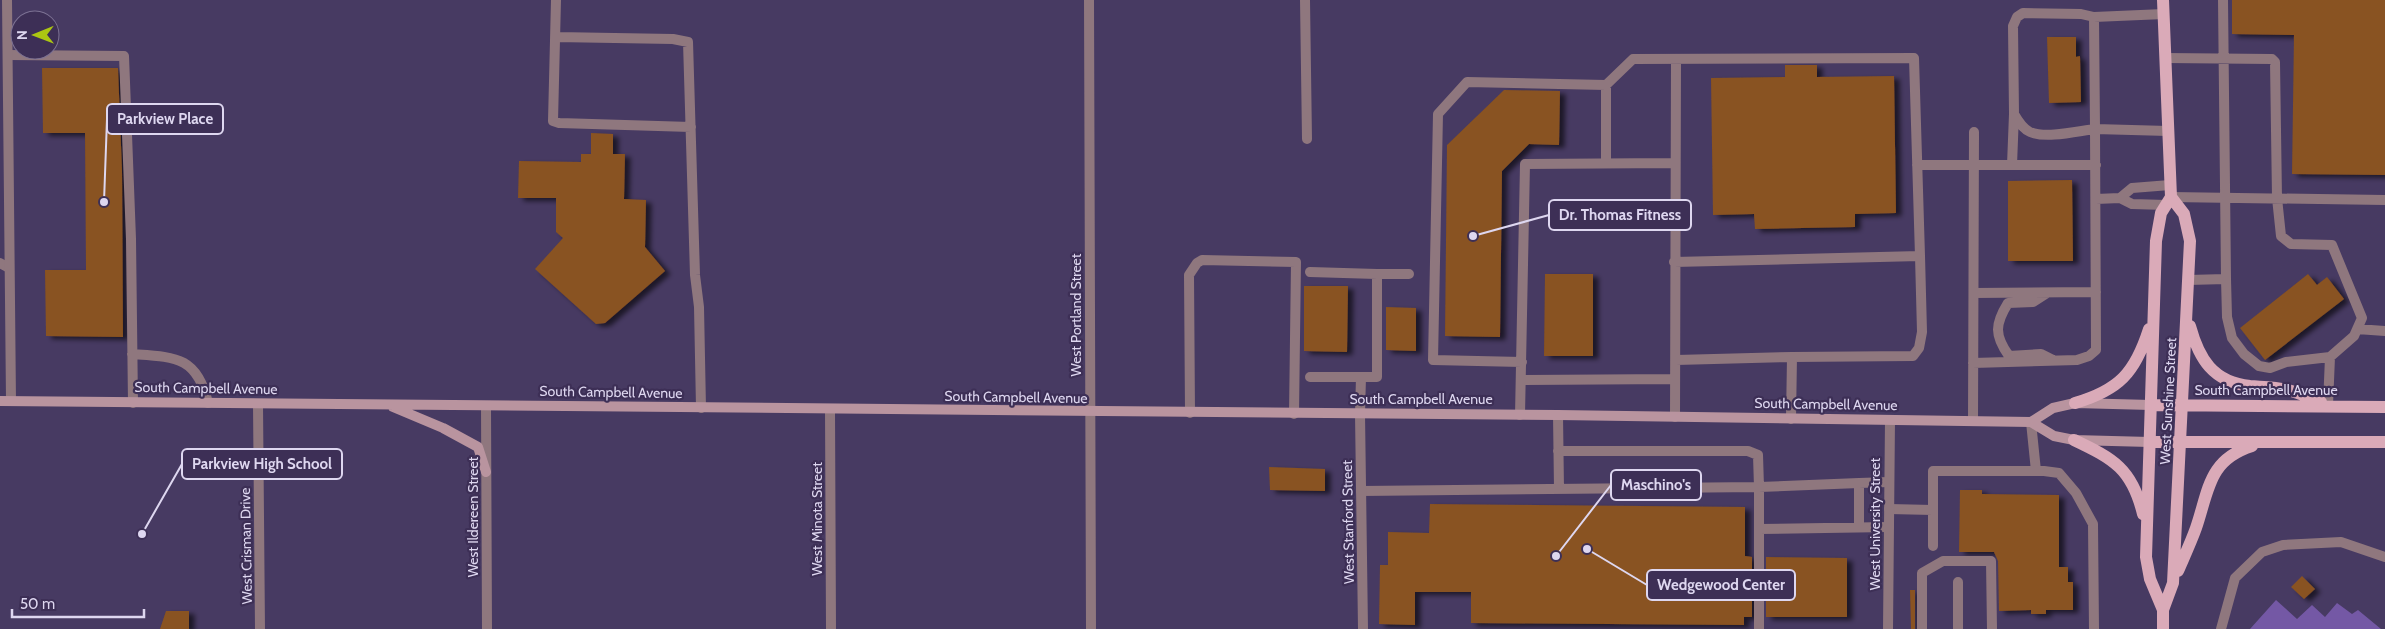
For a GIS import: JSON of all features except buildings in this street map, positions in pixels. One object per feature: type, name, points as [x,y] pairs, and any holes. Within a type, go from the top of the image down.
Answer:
[{"type":"main road","name":"West Sunshine Street","points":[[2163,0],[2169,196],[2161,214],[2156,241],[2146,557],[2150,579],[2163,610]]},
{"type":"main road","name":"West Sunshine Street","points":[[2163,629],[2163,610],[2174,583],[2190,241],[2184,214],[2169,196]]},
{"type":"main road","points":[[2075,402],[2107,392],[2122,379],[2135,364],[2143,349],[2154,315]]},
{"type":"main road","points":[[2187,316],[2196,348],[2204,362],[2216,373],[2232,382],[2289,390],[2328,405]]},
{"type":"main road","name":"South Campbell Avenue","points":[[0,401],[830,410],[1558,415],[2032,422],[2053,408],[2075,402],[2183,406],[2328,405],[2385,407]]},
{"type":"main road","points":[[388,405],[443,428],[478,447],[486,472]]},
{"type":"main road","points":[[2032,422],[2054,436],[2074,440],[2150,442],[2385,442]]},
{"type":"main road","points":[[2074,440],[2104,454],[2121,468],[2135,486],[2147,527]]},
{"type":"main road","points":[[2174,583],[2196,526],[2207,486],[2216,471],[2226,459],[2238,451],[2274,442]]},
{"type":"street","points":[[7,0],[8,55],[4,150],[4,219],[11,401]]},
{"type":"street","points":[[556,0],[553,121],[559,123],[691,127]]},
{"type":"street","name":"West Portland Street","points":[[1089,0],[1091,629]]},
{"type":"street","points":[[1305,0],[1307,139]]},
{"type":"street","points":[[2165,58],[2224,60],[2272,59],[2274,62],[2277,198],[2281,236],[2291,244],[2332,245],[2362,318],[2354,336],[2330,357],[2286,362],[2270,368],[2259,366],[2244,354],[2232,338],[2227,317],[2226,279],[2226,198],[2224,60],[2224,0]]},
{"type":"street","points":[[2012,165],[2014,114],[2013,26],[2017,17],[2024,13],[2081,14],[2094,17],[2164,14]]},
{"type":"street","points":[[1973,363],[2076,360],[2089,356],[2096,350],[2094,17]]},
{"type":"street","points":[[556,37],[684,40],[688,42],[694,275],[699,307],[701,408]]},
{"type":"street","points":[[8,55],[124,56],[131,239],[133,403]]},
{"type":"street","points":[[1522,362],[1433,360],[1438,114],[1468,82],[1606,84],[1633,59],[1914,58],[1922,332],[1920,348],[1913,356],[1676,360]]},
{"type":"street","points":[[1675,417],[1674,163],[1676,59]]},
{"type":"street","points":[[1606,84],[1606,162]]},
{"type":"street","points":[[2014,114],[2021,125],[2030,132],[2076,132],[2095,129],[2168,131]]},
{"type":"street","points":[[1973,421],[1974,132]]},
{"type":"street","points":[[1520,415],[1525,164],[1674,163]]},
{"type":"street","points":[[1917,165],[2096,164]]},
{"type":"street","points":[[2120,198],[2132,188],[2169,196],[2385,200]]},
{"type":"street","points":[[2096,199],[2120,198],[2132,204],[2169,196]]},
{"type":"street","points":[[1674,262],[1920,256]]},
{"type":"street","points":[[1190,413],[1189,275],[1197,263],[1202,260],[1296,262],[1294,414]]},
{"type":"street","points":[[1310,272],[1409,274]]},
{"type":"street","points":[[1310,377],[1377,377],[1377,274]]},
{"type":"street","points":[[2188,280],[2226,279]]},
{"type":"street","points":[[1974,293],[2096,292]]},
{"type":"street","points":[[2047,293],[2034,302],[2008,303],[1998,318],[1998,341],[2009,356],[2041,354],[2056,362]]},
{"type":"street","points":[[2357,330],[2385,331]]},
{"type":"street","points":[[132,354],[170,357],[186,363],[204,385],[208,403]]},
{"type":"street","points":[[1792,357],[1792,418]]},
{"type":"street","points":[[2328,405],[2330,357]]},
{"type":"street","name":"West Stanford Street","points":[[1361,377],[1363,629]]},
{"type":"street","points":[[1521,380],[1675,379]]},
{"type":"street","name":"West Crisman Drive","points":[[258,404],[260,629]]},
{"type":"street","name":"West Ildereen Street","points":[[486,406],[487,629]]},
{"type":"street","name":"West Minota Street","points":[[830,410],[831,629]]},
{"type":"street","points":[[1558,415],[1559,489]]},
{"type":"street","name":"West University Street","points":[[1888,629],[1890,420]]},
{"type":"street","points":[[2032,422],[2036,471]]},
{"type":"street","points":[[1558,450],[1748,451],[1758,455],[1759,629]]},
{"type":"street","points":[[1933,546],[1933,471],[2036,471],[2059,473],[2076,492],[2093,524],[2094,629]]},
{"type":"street","points":[[1361,491],[1759,487],[1890,482]]},
{"type":"street","points":[[1859,483],[1859,527]]},
{"type":"street","points":[[1889,509],[1932,510]]},
{"type":"street","points":[[1759,529],[1889,527]]},
{"type":"street","points":[[2221,629],[2234,578],[2262,552],[2283,545],[2341,542],[2385,557]]},
{"type":"street","points":[[1922,629],[1922,574],[1943,561],[1991,562],[1992,629]]},
{"type":"street","points":[[1958,582],[1958,629]]},
{"type":"shaded area","points":[[2276,600],[2297,619],[2312,605],[2325,617],[2337,603],[2352,614],[2358,610],[2381,629],[2250,629]]},
{"type":"place","name":"Parkview Place","points":[[104,202]]},
{"type":"place","name":"Dr. Thomas Fitness","points":[[1473,236]]},
{"type":"place","name":"Parkview High School","points":[[142,534]]},
{"type":"place","name":"Wedgewood Center","points":[[1587,549]]},
{"type":"place","name":"Maschino's","points":[[1556,556]]}]
